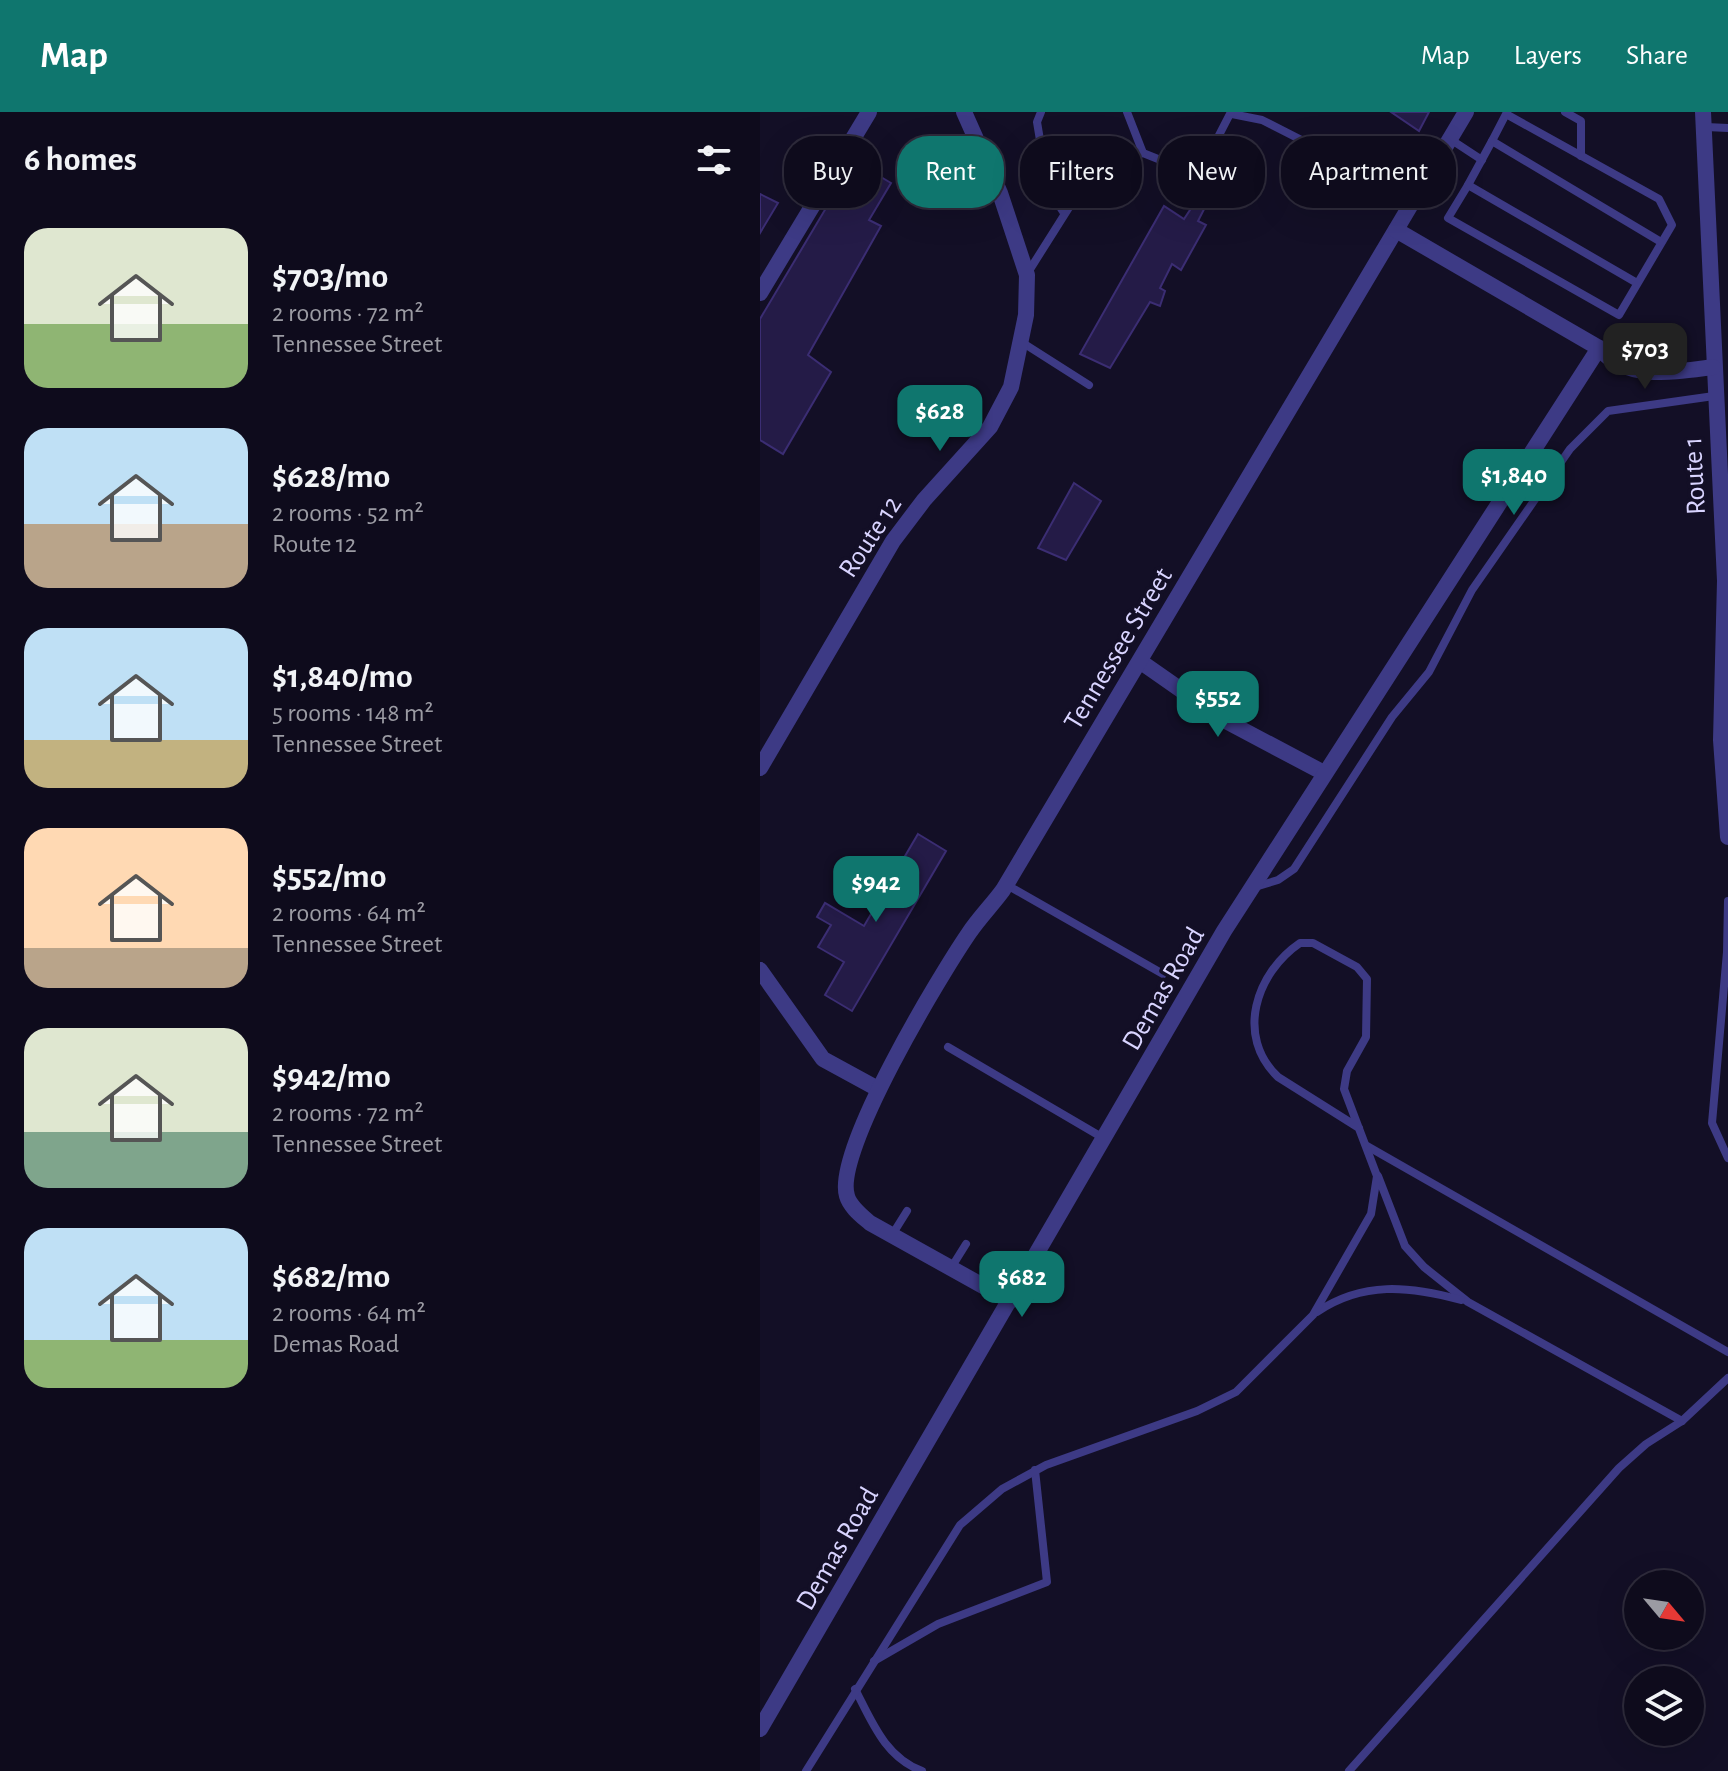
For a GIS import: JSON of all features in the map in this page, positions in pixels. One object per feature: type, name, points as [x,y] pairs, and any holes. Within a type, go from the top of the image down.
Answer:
[{"type":"street","points":[[760,293],[869,112]]},
{"type":"street","name":"Route 12","points":[[760,768],[904,523],[1001,411],[1011,387],[1023,343],[1027,275],[1000,193],[964,112]]},
{"type":"street","name":"Tennessee Street","points":[[1452,136],[1466,112]]},
{"type":"street","name":"Route 1","points":[[1704,119],[1718,374],[1714,396],[1725,581],[1721,740],[1728,837]]},
{"type":"street","name":"Tennessee Street","points":[[892,1235],[870,1223],[846,1195],[848,1169],[878,1089],[968,935],[1006,884],[1141,662],[1409,208]]},
{"type":"street","points":[[1396,230],[1599,348],[1610,361],[1658,374],[1718,374]]},
{"type":"street","points":[[1250,889],[1599,348]]},
{"type":"street","points":[[1141,662],[1224,720],[1324,773]]},
{"type":"street","name":"Demas Road","points":[[760,1729],[1250,889]]},
{"type":"street","points":[[760,970],[823,1059],[878,1089]]},
{"type":"street","points":[[892,1235],[1010,1301]]},
{"type":"lane","points":[[1041,112],[1037,122],[1048,188],[1064,213]]},
{"type":"lane","points":[[1127,112],[1143,153]]},
{"type":"lane","points":[[1565,112],[1581,121],[1581,156]]},
{"type":"lane","points":[[1027,275],[1087,179],[1113,154],[1143,153],[1168,163],[1189,159],[1217,139],[1231,113],[1262,120],[1293,136]]},
{"type":"lane","points":[[1506,113],[1581,156],[1659,199],[1672,225],[1619,315],[1448,218],[1506,113]]},
{"type":"lane","points":[[1704,119],[1728,128]]},
{"type":"lane","points":[[1492,141],[1661,242]]},
{"type":"lane","points":[[1456,143],[1482,160]]},
{"type":"lane","points":[[1468,185],[1637,283]]},
{"type":"lane","points":[[1023,343],[1089,385]]},
{"type":"lane","points":[[1250,889],[1278,880],[1294,869],[1392,717],[1429,672],[1472,590],[1570,449],[1608,411],[1714,396]]},
{"type":"lane","points":[[1006,884],[1163,974]]},
{"type":"lane","points":[[1728,901],[1712,1123],[1728,1158]]},
{"type":"lane","points":[[1359,1128],[1278,1077],[1268,1067],[1256,1044],[1253,1024],[1258,998],[1272,968],[1300,943],[1313,943],[1357,967],[1367,979],[1366,1037],[1344,1080],[1359,1128],[1405,1246],[1424,1267],[1468,1302],[1682,1421]]},
{"type":"lane","points":[[948,1047],[1105,1139]]},
{"type":"lane","points":[[1366,1146],[1728,1352]]},
{"type":"lane","points":[[806,1771],[960,1525],[1002,1489],[1035,1470],[1222,1400],[1249,1381],[1313,1315],[1371,1214],[1377,1176]]},
{"type":"lane","points":[[892,1235],[907,1211]]},
{"type":"lane","points":[[951,1268],[966,1244]]},
{"type":"lane","points":[[1313,1315],[1345,1296],[1370,1289],[1419,1290],[1468,1302]]},
{"type":"lane","points":[[1349,1771],[1619,1468],[1646,1444],[1682,1421],[1728,1378]]},
{"type":"lane","points":[[871,1663],[938,1624],[1047,1582],[1035,1470]]},
{"type":"lane","points":[[855,1689],[883,1743],[895,1755],[922,1771]]},
{"type":"building","points":[[1391,112],[1429,112],[1419,131]]},
{"type":"building","points":[[881,177],[891,183],[881,200]]},
{"type":"building","points":[[760,194],[778,203],[760,233]]},
{"type":"building","points":[[826,208],[876,208],[869,220],[881,226],[808,355],[831,372],[783,454],[760,440],[760,319]]},
{"type":"building","points":[[1163,208],[1184,219],[1191,208],[1205,208],[1198,221],[1206,225],[1181,270],[1172,264],[1160,288],[1165,291],[1160,306],[1150,302],[1110,368],[1080,354]]},
{"type":"building","points":[[1074,483],[1101,501],[1066,560],[1038,548]]},
{"type":"building","points":[[918,834],[946,851],[852,1011],[825,995],[844,962],[818,947],[831,925],[817,917],[825,903],[864,926]]}]
